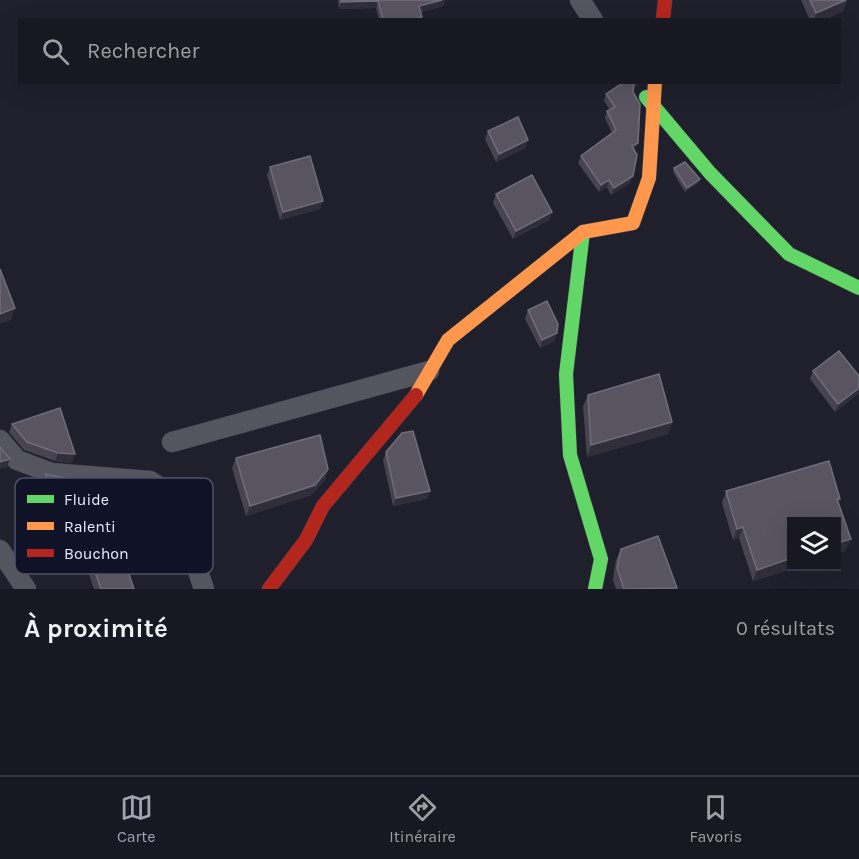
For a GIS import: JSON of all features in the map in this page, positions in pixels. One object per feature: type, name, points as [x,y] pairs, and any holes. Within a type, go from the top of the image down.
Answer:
[{"type":"street","points":[[580,0],[592,18]]},
{"type":"street","points":[[663,18],[665,0]]},
{"type":"street","points":[[637,84],[652,105],[710,173],[789,254],[859,288]]},
{"type":"street","points":[[269,589],[306,540],[322,506],[412,402],[448,340],[583,232],[633,223],[649,178],[655,84]]},
{"type":"street","points":[[583,232],[566,374],[570,455],[601,559],[595,589]]},
{"type":"street","points":[[172,442],[429,371]]},
{"type":"street","points":[[0,440],[17,460],[52,473],[106,478]]},
{"type":"street","points":[[0,550],[15,572]]},
{"type":"street","points":[[16,574],[26,589]]},
{"type":"street","points":[[199,574],[204,589]]},
{"type":"building","points":[[341,0],[442,0],[419,6],[422,17],[419,18],[382,18],[378,1],[341,2]]},
{"type":"building","points":[[810,0],[846,0],[816,13]]},
{"type":"building","points":[[621,84],[634,84],[633,92],[640,104],[638,143],[632,146],[637,155],[633,176],[614,188],[609,180],[601,185],[581,156],[616,130],[607,111],[615,107],[606,94]]},
{"type":"building","points":[[518,117],[528,140],[499,154],[488,131]]},
{"type":"building","points":[[310,156],[323,201],[283,212],[270,167]]},
{"type":"building","points":[[685,162],[700,179],[687,188],[674,168]]},
{"type":"building","points":[[532,175],[552,212],[516,231],[496,194]]},
{"type":"building","points":[[0,269],[15,308],[0,314]]},
{"type":"building","points":[[547,301],[558,324],[557,333],[542,340],[528,310]]},
{"type":"building","points":[[839,351],[859,376],[859,388],[838,404],[813,371]]},
{"type":"building","points":[[659,374],[672,422],[591,445],[588,395]]},
{"type":"building","points":[[60,408],[75,454],[58,453],[27,442],[12,424]]},
{"type":"building","points":[[413,431],[430,491],[396,498],[386,452],[402,433]]},
{"type":"building","points":[[320,435],[328,469],[315,485],[250,506],[236,458]]},
{"type":"building","points":[[0,447],[10,459],[0,462]]},
{"type":"building","points":[[829,461],[840,499],[837,499],[851,539],[841,542],[841,517],[787,517],[787,560],[757,570],[743,527],[737,529],[726,491]]},
{"type":"building","points":[[45,474],[65,478],[46,478]]},
{"type":"building","points":[[658,536],[677,588],[624,589],[617,568],[621,549]]},
{"type":"building","points":[[96,574],[129,574],[134,589],[101,589]]},
{"type":"traffic: fast","points":[[646,97],[710,173],[789,254],[859,288]]},
{"type":"traffic: fast","points":[[583,232],[566,374],[570,455],[601,559],[595,589]]},
{"type":"traffic: slow","points":[[416,395],[448,340],[583,232],[633,223],[649,178],[655,84]]},
{"type":"traffic: jam","points":[[663,18],[665,0]]},
{"type":"traffic: jam","points":[[269,589],[306,540],[323,506],[416,395]]}]
